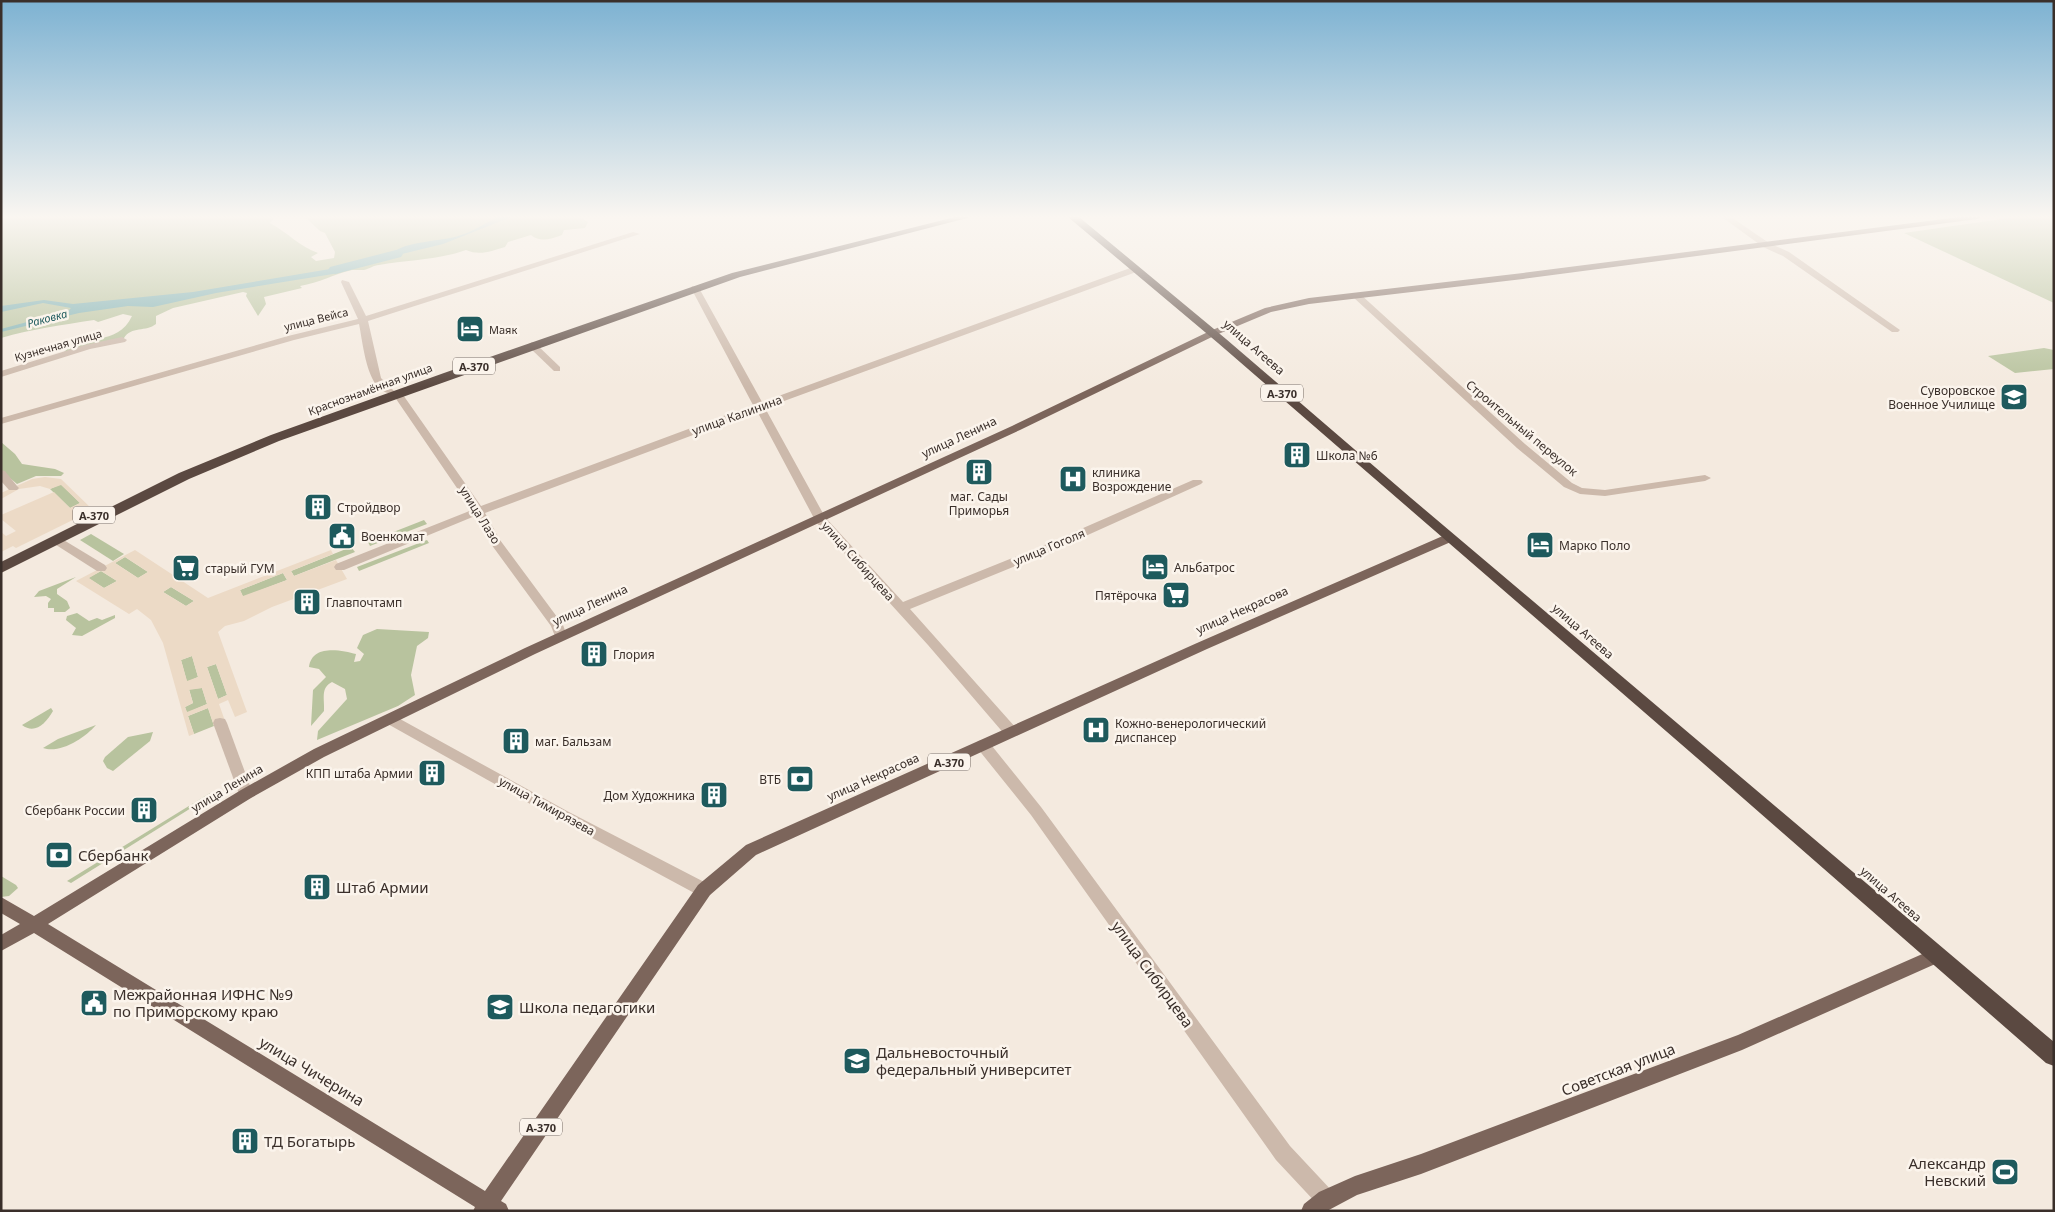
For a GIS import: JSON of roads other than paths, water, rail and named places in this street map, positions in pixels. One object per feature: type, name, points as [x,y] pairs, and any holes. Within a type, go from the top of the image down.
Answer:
[{"type":"highway","name":"Краснознамённая улица","points":[[1,561],[188,469],[494,356],[733,274]]},
{"type":"highway","name":"Краснознамённая улица","points":[[494,356],[532,345],[694,286],[738,274]]},
{"type":"highway","name":"улица Агеева","points":[[1141,274],[1213,333],[1406,502],[1710,759],[2054,1056]]},
{"type":"highway","name":"Краснознамённая улица","points":[[1,568],[184,476],[263,440]]},
{"type":"main road","name":"улица Ленина","points":[[1,944],[246,794],[319,753],[561,636],[1025,424],[1213,333],[1289,304],[1536,274]]},
{"type":"main road","name":"улица Некрасова","points":[[490,1208],[704,890],[751,850],[1011,732],[1449,538]]},
{"type":"main road","name":"улица Чичерина","points":[[1,904],[490,1208]]},
{"type":"main road","name":"Советская улица","points":[[1311,1211],[1326,1199],[1742,1042],[1936,956]]},
{"type":"street","name":"улица Вейса","points":[[1,421],[267,345],[363,320],[510,274]]},
{"type":"street","name":"улица Калинина","points":[[340,566],[478,511],[1124,274]]},
{"type":"street","points":[[1814,274],[1895,330]]},
{"type":"street","name":"улица Лазо","points":[[345,282],[363,320],[376,380],[394,392],[478,511],[495,540],[557,625],[561,636]]},
{"type":"street","name":"улица Сибирцева","points":[[694,286],[761,406],[820,519],[933,642],[1011,732]]},
{"type":"street","name":"Строительный переулок","points":[[1356,296],[1479,409],[1568,485],[1580,491],[1605,493],[1705,478]]},
{"type":"street","name":"Кузнечная улица","points":[[1,374],[88,347],[122,340]]},
{"type":"street","points":[[532,345],[556,369]]},
{"type":"street","points":[[1,473],[13,488]]},
{"type":"street","name":"улица Гоголя","points":[[900,608],[1046,548],[1197,482]]},
{"type":"street","points":[[57,540],[100,568]]},
{"type":"street","name":"улица Тимирязева","points":[[391,719],[562,815],[704,890]]},
{"type":"street","points":[[220,723],[246,794]]},
{"type":"street","name":"улица Сибирцева","points":[[983,745],[1036,811],[1283,1153],[1326,1199]]},
{"type":"water","name":"Раковка","points":[[303,274],[336,274],[216,293],[153,307],[128,306],[79,313],[1,332],[1,329],[68,311],[71,308],[43,303],[1,312],[1,306],[44,300],[73,304],[193,292]]},
{"type":"place","name":"Маяк","points":[[470,329]]},
{"type":"place","name":"Суворовское Военное Училище","points":[[2014,397]]},
{"type":"place","name":"Школа №6","points":[[1297,455]]},
{"type":"place","name":"маг. Сады Приморья","points":[[979,472]]},
{"type":"place","name":"клиника Возрождение","points":[[1073,479]]},
{"type":"place","name":"Стройдвор","points":[[318,507]]},
{"type":"place","name":"Военкомат","points":[[342,536]]},
{"type":"place","name":"Марко Поло","points":[[1540,545]]},
{"type":"place","name":"Альбатрос","points":[[1155,567]]},
{"type":"place","name":"старый ГУМ","points":[[186,568]]},
{"type":"place","name":"Пятёрочка","points":[[1176,595]]},
{"type":"place","name":"Главпочтамп","points":[[307,602]]},
{"type":"place","name":"Глория","points":[[594,654]]},
{"type":"place","name":"Кожно-венерологический диспансер","points":[[1096,730]]},
{"type":"place","name":"маг. Бальзам","points":[[516,741]]},
{"type":"place","name":"КПП штаба Армии","points":[[432,773]]},
{"type":"place","name":"ВТБ","points":[[800,779]]},
{"type":"place","name":"Дом Художника","points":[[714,795]]},
{"type":"place","name":"Сбербанк России","points":[[144,810]]},
{"type":"place","name":"Сбербанк","points":[[59,855]]},
{"type":"place","name":"Штаб Армии","points":[[317,887]]},
{"type":"place","name":"Межрайонная ИФНС №9 по Приморскому краю","points":[[94,1003]]},
{"type":"place","name":"Школа педагогики","points":[[500,1007]]},
{"type":"place","name":"Дальневосточный федеральный университет","points":[[857,1061]]},
{"type":"place","name":"ТД Богатырь","points":[[245,1141]]},
{"type":"place","name":"Александр Невский","points":[[2005,1172]]}]
